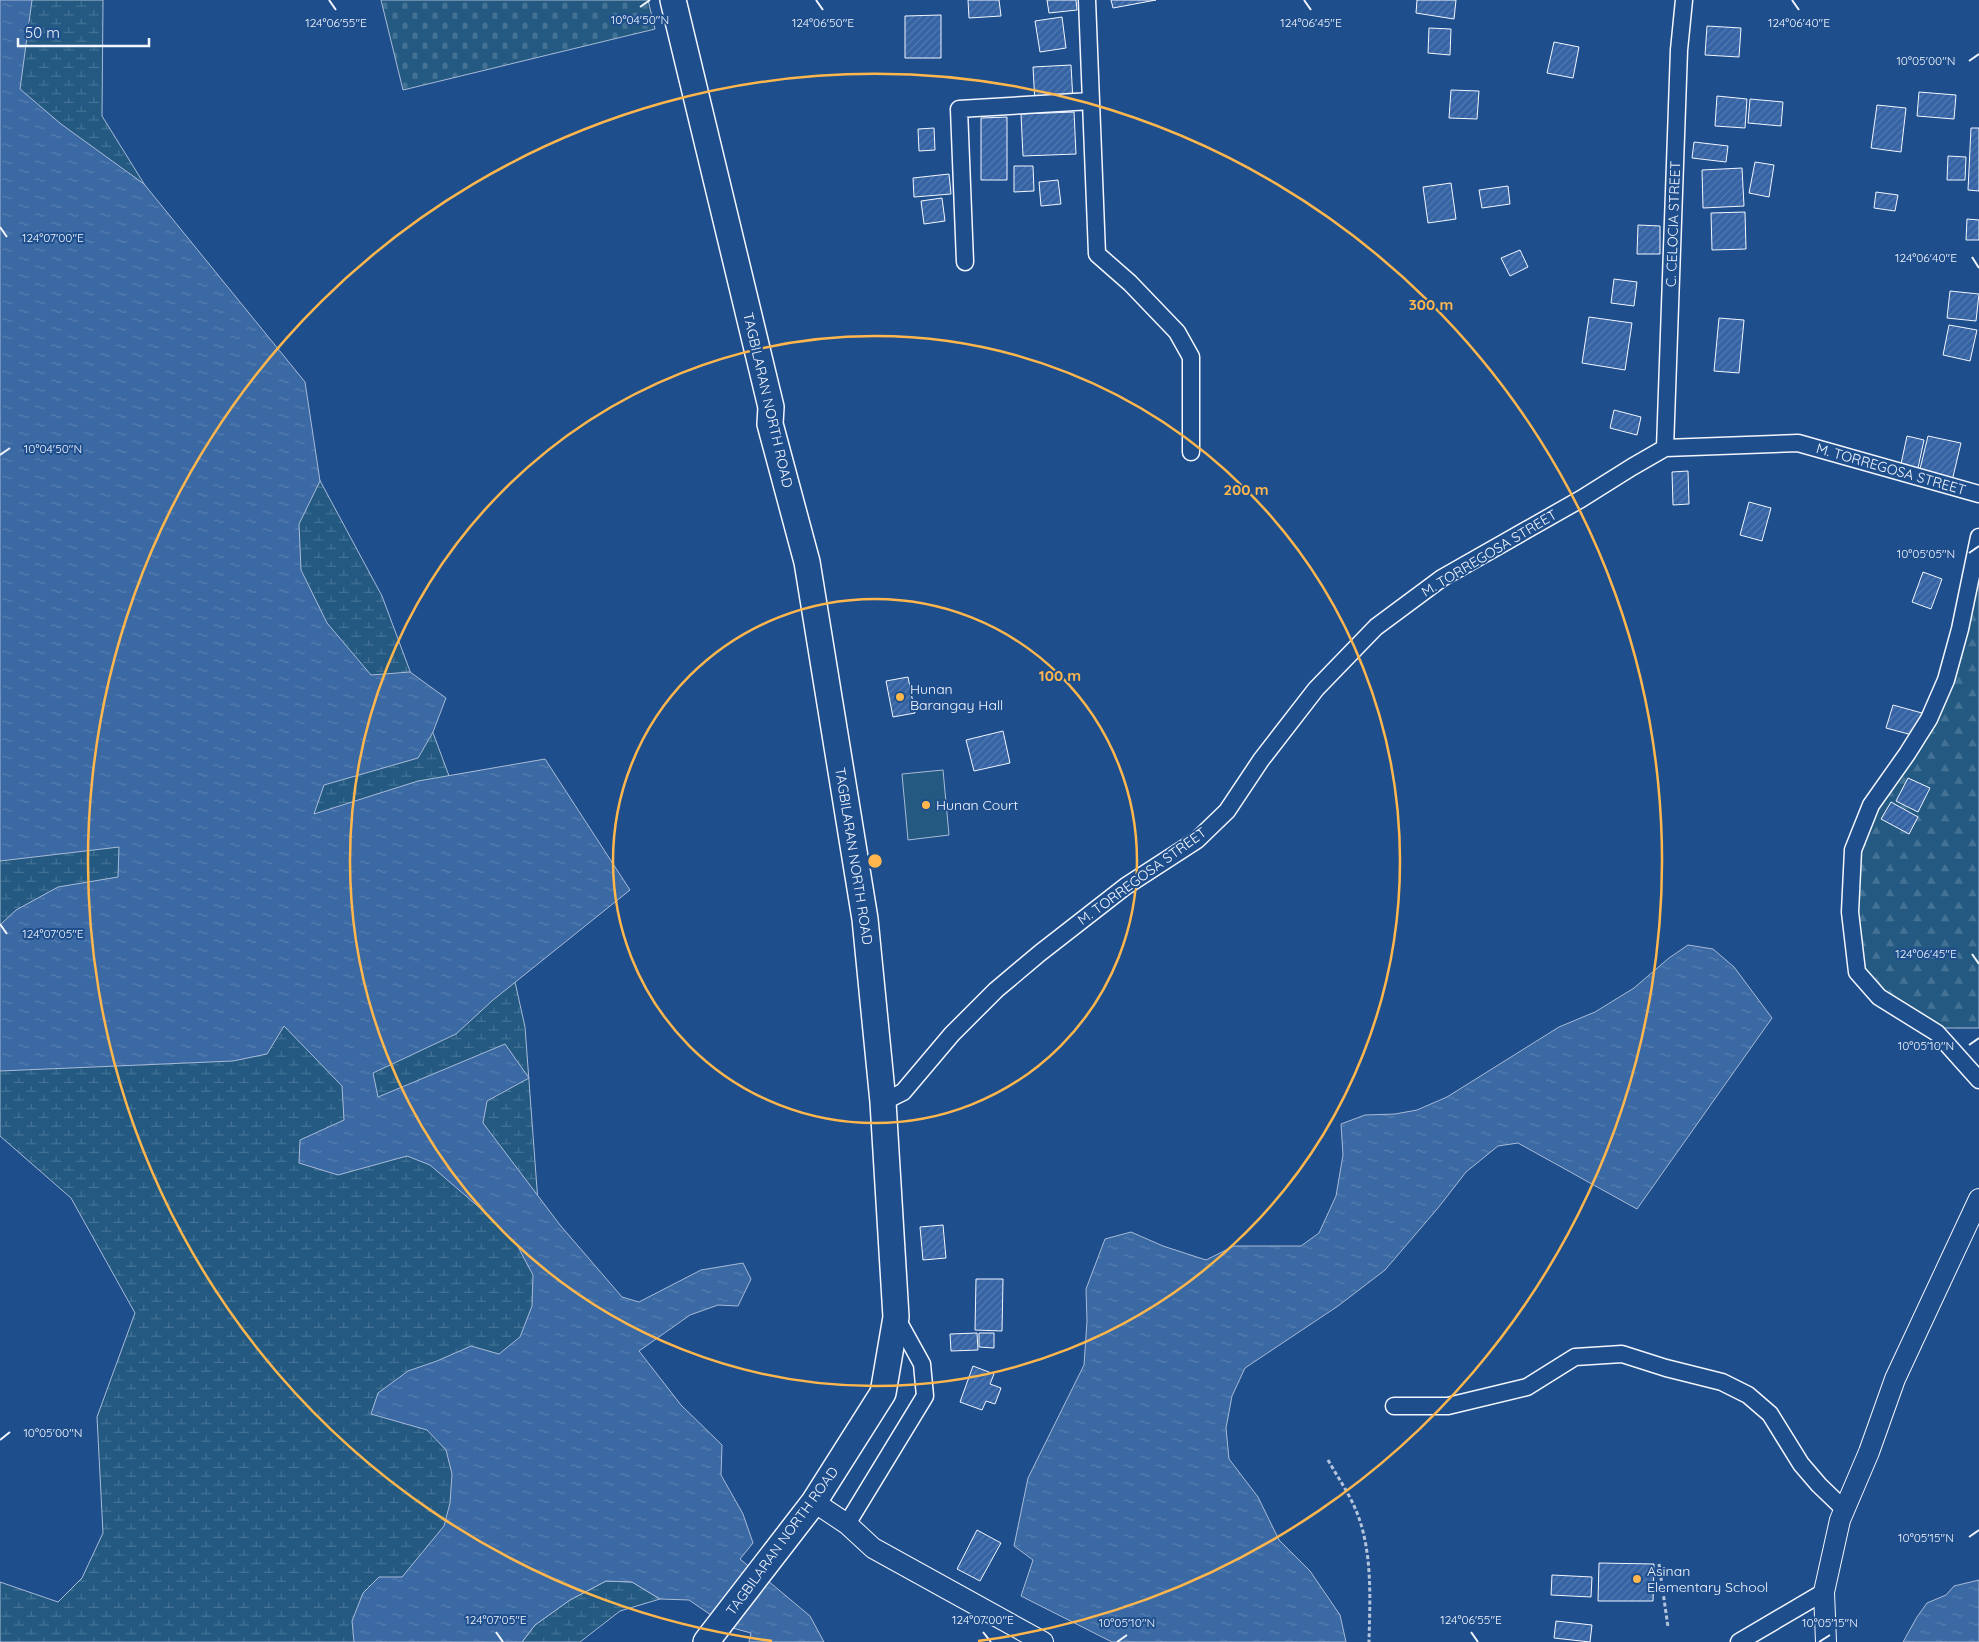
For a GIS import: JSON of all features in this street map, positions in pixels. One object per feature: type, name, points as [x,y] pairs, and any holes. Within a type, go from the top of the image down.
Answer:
[{"type":"main road","name":"TAGBILARAN NORTH ROAD","points":[[673,0],[771,406],[770,424],[807,562],[865,919],[883,1102],[896,1318],[883,1393],[814,1502],[710,1638]]},
{"type":"street","points":[[1087,0],[1097,254],[1130,283],[1178,332],[1191,356],[1191,452]]},
{"type":"street","name":"C. CELOCIA STREET","points":[[1666,448],[1679,50],[1684,0]]},
{"type":"street","points":[[964,262],[959,109],[1091,101]]},
{"type":"street","name":"M. TORREGOSA STREET","points":[[883,1102],[903,1092],[958,1028],[996,990],[1040,953],[1126,886],[1197,840],[1226,811],[1261,760],[1316,689],[1376,627],[1442,578],[1666,448],[1798,443],[1979,494]]},
{"type":"street","points":[[1979,537],[1960,629],[1946,680],[1929,719],[1871,805],[1853,850],[1850,912],[1857,972],[1879,997],[1937,1033],[1979,1080]]},
{"type":"street","points":[[1826,1642],[1824,1592],[1840,1520],[1870,1452],[1895,1379],[1979,1199]]},
{"type":"street","points":[[847,1524],[925,1396],[922,1364],[896,1318]]},
{"type":"street","points":[[1394,1406],[1448,1406],[1527,1387],[1575,1357],[1622,1354],[1666,1368],[1722,1382],[1748,1395],[1770,1414],[1801,1464],[1844,1509]]},
{"type":"street","points":[[814,1502],[847,1524],[873,1548],[1043,1642]]},
{"type":"street","points":[[1739,1642],[1824,1592]]},
{"type":"path","points":[[1328,1460],[1355,1508],[1365,1541],[1370,1594],[1369,1642]]},
{"type":"path","points":[[1659,1564],[1668,1627]]},
{"type":"green space","points":[[0,0],[103,0],[102,116],[267,382],[382,596],[499,910],[525,1027],[539,1216],[564,1320],[485,1493],[404,1642],[0,1642],[0,1582],[58,1602],[82,1578],[103,1533],[97,1417],[135,1313],[71,1198],[0,1136]]},
{"type":"green space","points":[[381,0],[648,0],[655,29],[403,90]]},
{"type":"green space","points":[[1979,569],[1979,1028],[1941,1028],[1883,992],[1865,969],[1858,910],[1860,851],[1877,810],[1927,736]]},
{"type":"green space","name":"Hunan Court","points":[[943,770],[949,835],[908,840],[902,774]]},
{"type":"green space","points":[[606,1581],[632,1582],[660,1599],[620,1611],[580,1642],[522,1642],[535,1625],[570,1600]]},
{"type":"water","points":[[0,0],[32,0],[20,89],[61,124],[144,184],[305,382],[320,481],[299,524],[301,570],[327,623],[371,675],[410,672],[446,698],[433,732],[418,758],[324,785],[314,814],[418,781],[545,759],[630,890],[493,1000],[456,1034],[373,1073],[378,1097],[505,1044],[529,1078],[487,1101],[483,1123],[560,1225],[622,1297],[639,1302],[701,1270],[743,1263],[751,1279],[738,1306],[718,1305],[690,1315],[639,1351],[681,1405],[722,1445],[721,1475],[743,1514],[753,1543],[740,1559],[765,1580],[727,1626],[689,1600],[660,1599],[632,1582],[606,1581],[570,1600],[535,1625],[522,1642],[354,1642],[352,1621],[363,1593],[379,1577],[402,1577],[444,1526],[450,1503],[452,1474],[446,1450],[427,1430],[371,1414],[378,1393],[408,1371],[471,1346],[499,1354],[520,1337],[532,1306],[533,1275],[517,1245],[481,1209],[430,1165],[407,1156],[338,1175],[299,1163],[300,1140],[344,1120],[342,1086],[284,1026],[267,1054],[233,1061],[0,1071],[0,925],[16,910],[58,887],[118,877],[119,847],[0,861]]},
{"type":"water","points":[[1688,945],[1713,949],[1734,967],[1772,1018],[1637,1209],[1518,1143],[1498,1146],[1466,1172],[1385,1270],[1338,1306],[1245,1368],[1232,1396],[1226,1428],[1229,1459],[1258,1497],[1279,1540],[1310,1571],[1340,1615],[1346,1642],[1112,1642],[1021,1596],[1033,1560],[1014,1546],[1028,1478],[1084,1365],[1087,1321],[1086,1289],[1105,1239],[1131,1232],[1163,1246],[1206,1260],[1234,1246],[1301,1246],[1319,1233],[1336,1196],[1343,1155],[1341,1124],[1365,1115],[1395,1114],[1417,1110],[1447,1097],[1559,1027],[1595,1012],[1634,988],[1669,958]]},
{"type":"water","points":[[767,1580],[810,1616],[824,1642],[749,1642],[751,1633],[729,1627]]},
{"type":"water","points":[[1979,1580],[1979,1642],[1903,1642],[1927,1603],[1946,1595],[1954,1586]]},
{"type":"building","points":[[968,0],[999,0],[1001,16],[969,18]]},
{"type":"building","points":[[1047,0],[1076,0],[1077,10],[1049,13]]},
{"type":"building","points":[[1111,0],[1156,0],[1113,8]]},
{"type":"building","points":[[1417,0],[1456,0],[1454,19],[1416,13]]},
{"type":"building","points":[[941,15],[941,58],[905,58],[905,16]]},
{"type":"building","points":[[1062,17],[1066,48],[1040,52],[1035,21]]},
{"type":"building","points":[[1707,26],[1741,28],[1739,57],[1705,55]]},
{"type":"building","points":[[1429,28],[1451,29],[1450,55],[1428,53]]},
{"type":"building","points":[[1554,42],[1579,47],[1573,78],[1547,73]]},
{"type":"building","points":[[1071,65],[1073,101],[1035,103],[1033,67]]},
{"type":"building","points":[[1451,90],[1479,91],[1477,119],[1449,118]]},
{"type":"building","points":[[1919,92],[1956,95],[1954,119],[1917,116]]},
{"type":"building","points":[[1717,96],[1747,99],[1745,128],[1715,126]]},
{"type":"building","points":[[1750,99],[1783,102],[1781,126],[1748,123]]},
{"type":"building","points":[[1877,105],[1906,108],[1901,152],[1871,148]]},
{"type":"building","points":[[1074,112],[1076,154],[1023,156],[1021,114]]},
{"type":"building","points":[[1007,117],[1007,180],[981,180],[981,118]]},
{"type":"building","points":[[934,128],[935,150],[919,151],[918,129]]},
{"type":"building","points":[[1971,128],[1979,128],[1979,191],[1968,190]]},
{"type":"building","points":[[1694,142],[1728,146],[1726,162],[1692,158]]},
{"type":"building","points":[[1948,156],[1966,157],[1965,180],[1947,180]]},
{"type":"building","points":[[1755,162],[1774,165],[1769,197],[1749,193]]},
{"type":"building","points":[[1014,166],[1033,166],[1034,191],[1014,192]]},
{"type":"building","points":[[1742,168],[1744,206],[1703,208],[1702,170]]},
{"type":"building","points":[[949,174],[951,194],[914,197],[913,178]]},
{"type":"building","points":[[1058,180],[1061,204],[1041,206],[1039,182]]},
{"type":"building","points":[[1451,183],[1456,219],[1428,223],[1423,187]]},
{"type":"building","points":[[1508,186],[1510,204],[1482,208],[1479,190]]},
{"type":"building","points":[[1876,192],[1898,195],[1895,211],[1874,208]]},
{"type":"building","points":[[942,198],[945,221],[924,224],[921,201]]},
{"type":"building","points":[[1745,212],[1746,249],[1712,250],[1711,213]]},
{"type":"building","points":[[1967,219],[1979,220],[1979,240],[1966,240]]},
{"type":"building","points":[[1638,225],[1660,226],[1660,254],[1637,254]]},
{"type":"building","points":[[1520,250],[1528,267],[1510,276],[1501,258]]},
{"type":"building","points":[[1614,279],[1637,282],[1634,306],[1611,303]]},
{"type":"building","points":[[1950,291],[1979,294],[1976,321],[1947,318]]},
{"type":"building","points":[[1589,317],[1632,323],[1625,370],[1582,363]]},
{"type":"building","points":[[1719,318],[1744,320],[1739,373],[1714,371]]},
{"type":"building","points":[[1949,325],[1977,330],[1970,361],[1943,355]]},
{"type":"building","points":[[1614,410],[1641,417],[1637,435],[1610,428]]},
{"type":"building","points":[[1907,436],[1924,440],[1918,468],[1901,464]]},
{"type":"building","points":[[1928,436],[1961,443],[1952,481],[1919,473]]},
{"type":"building","points":[[1688,471],[1689,504],[1673,505],[1672,472]]},
{"type":"building","points":[[1749,502],[1771,508],[1762,541],[1740,535]]},
{"type":"building","points":[[1923,572],[1942,579],[1931,609],[1912,602]]},
{"type":"building","name":"Hunan Barangay Hall","points":[[908,677],[915,713],[893,717],[886,681]]},
{"type":"building","points":[[1893,705],[1922,713],[1916,736],[1886,728]]},
{"type":"building","points":[[1003,731],[1010,763],[974,771],[966,740]]},
{"type":"building","points":[[1908,778],[1930,788],[1918,812],[1896,801]]},
{"type":"building","points":[[1891,802],[1918,817],[1909,834],[1881,819]]},
{"type":"building","points":[[943,1225],[946,1258],[923,1260],[920,1227]]},
{"type":"building","points":[[976,1279],[1003,1279],[1002,1331],[975,1330]]},
{"type":"building","points":[[977,1333],[978,1350],[951,1351],[950,1334]]},
{"type":"building","points":[[979,1333],[994,1333],[994,1348],[979,1347]]},
{"type":"building","points":[[973,1366],[994,1374],[990,1384],[1001,1388],[995,1404],[986,1401],[982,1410],[960,1402]]},
{"type":"building","points":[[977,1530],[1001,1543],[980,1581],[957,1569]]},
{"type":"building","points":[[1599,1563],[1654,1564],[1653,1601],[1598,1601]]},
{"type":"building","points":[[1552,1575],[1592,1577],[1591,1597],[1551,1595]]},
{"type":"building","points":[[1556,1621],[1592,1625],[1590,1642],[1554,1638]]},
{"type":"place","name":"Hunan Barangay Hall","points":[[900,697]]},
{"type":"place","name":"Hunan Court","points":[[926,805]]},
{"type":"place","name":"Asinan Elementary School","points":[[1637,1579]]}]
